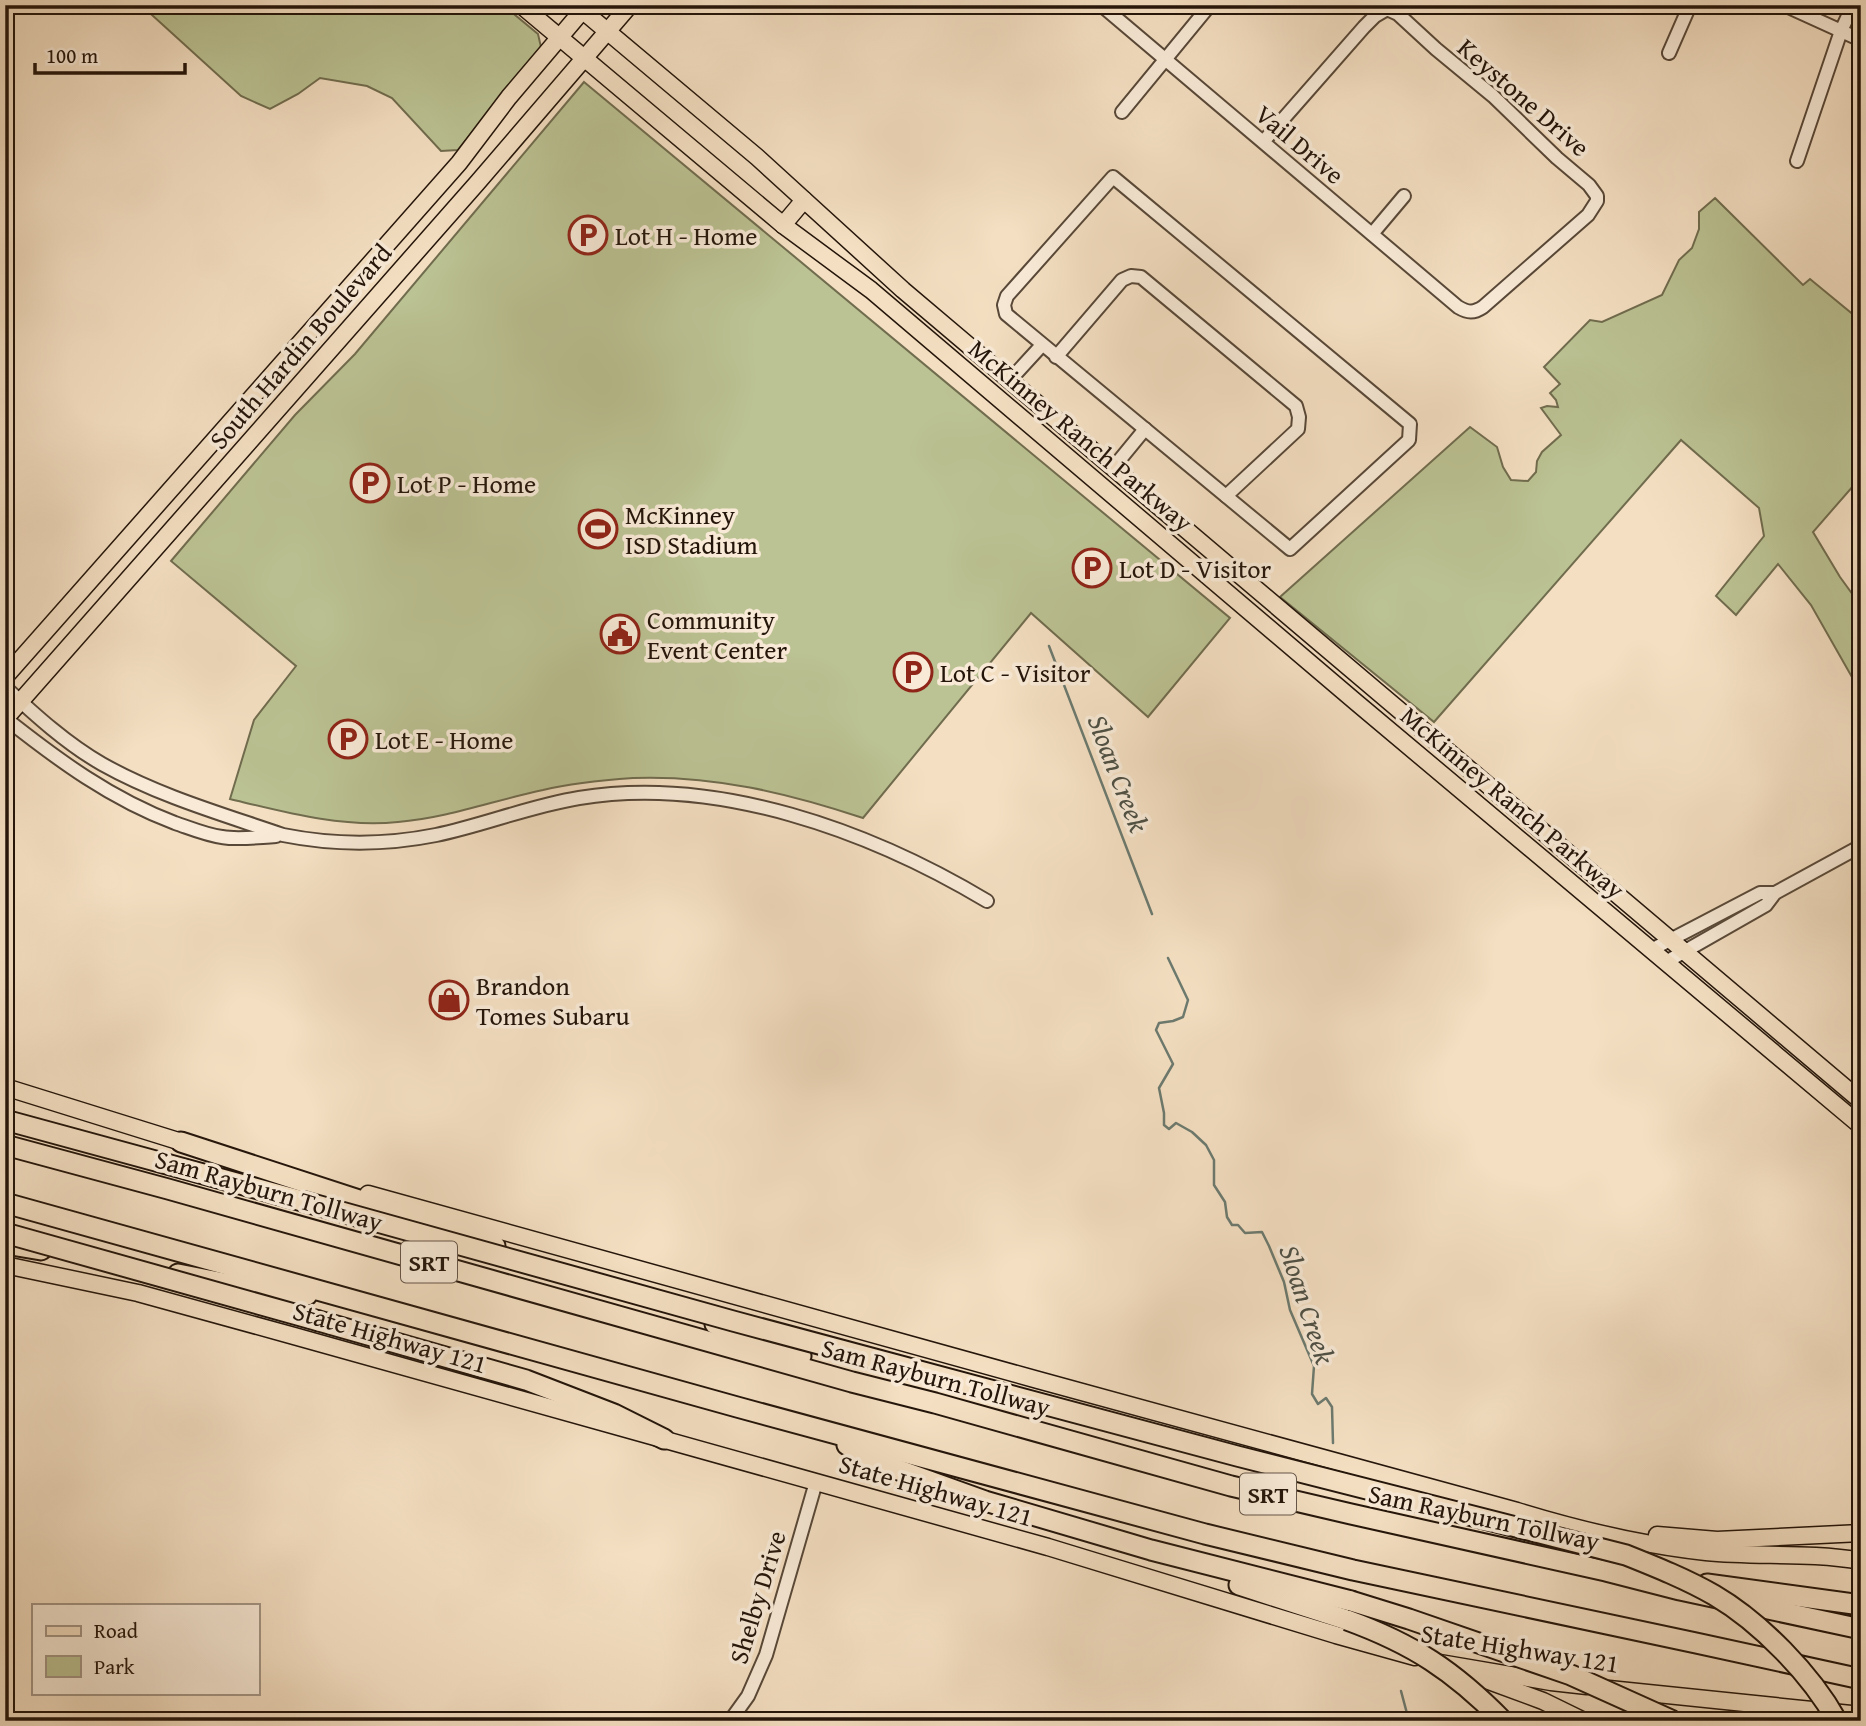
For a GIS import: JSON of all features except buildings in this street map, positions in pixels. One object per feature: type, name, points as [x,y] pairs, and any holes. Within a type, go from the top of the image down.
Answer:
[{"type":"highway","points":[[5,1120],[746,1325],[1626,1555],[1674,1573],[1716,1596],[1749,1621],[1807,1677],[1837,1721]]},
{"type":"highway","points":[[181,1142],[411,1217],[790,1351],[852,1382]]},
{"type":"highway","name":"Sam Rayburn Tollway","points":[[5,1146],[1231,1486],[1861,1629]]},
{"type":"highway","name":"SRT","points":[[5,1203],[1205,1534],[1292,1556],[1861,1679]]},
{"type":"highway","points":[[5,1233],[526,1380],[614,1414],[664,1439]]},
{"type":"highway","points":[[5,1244],[284,1295],[336,1295]]},
{"type":"highway","points":[[818,1429],[882,1464],[985,1501],[1349,1611],[1409,1619],[1571,1675],[1673,1721]]},
{"type":"highway","points":[[1606,1571],[1861,1605]]},
{"type":"highway","points":[[1349,1611],[1452,1674],[1503,1721]]},
{"type":"main road","name":"McKinney Ranch Parkway","points":[[521,5],[783,225],[870,290],[997,396],[1347,695],[1861,1126]]},
{"type":"main road","name":"South Hardin Boulevard","points":[[5,718],[630,5]]},
{"type":"main road","name":"McKinney Ranch Parkway","points":[[582,7],[804,200],[902,290],[1861,1101]]},
{"type":"main road","name":"South Hardin Boulevard","points":[[5,677],[458,163],[582,7]]},
{"type":"main road","points":[[783,225],[804,200]]},
{"type":"main road","points":[[381,251],[400,269]]},
{"type":"main road","points":[[997,396],[1010,380]]},
{"type":"main road","points":[[10,1087],[181,1142],[1574,1528],[1649,1544],[1707,1552],[1795,1555],[1861,1561]]},
{"type":"main road","name":"State Highway 121","points":[[5,1265],[138,1293],[664,1439],[1048,1547],[1336,1635],[1453,1667],[1551,1682],[1861,1715]]},
{"type":"main road","points":[[1517,1511],[1665,1536],[1717,1540],[1861,1533]]},
{"type":"main road","points":[[1453,1667],[1584,1721]]},
{"type":"main road","points":[[1847,1721],[1861,1715]]},
{"type":"street","name":"Vail Drive","points":[[1101,5],[1458,307],[1472,312]]},
{"type":"street","points":[[1122,112],[1210,5]]},
{"type":"street","points":[[1669,53],[1690,5]]},
{"type":"street","points":[[1784,5],[1861,40]]},
{"type":"street","points":[[1797,161],[1841,31],[1853,5]]},
{"type":"street","name":"Keystone Drive","points":[[1263,142],[1375,16],[1387,9],[1398,14],[1493,96],[1589,185],[1597,196],[1594,208],[1588,215],[1483,307],[1472,312]]},
{"type":"street","points":[[1113,177],[1410,424],[1409,440],[1290,549],[1056,356],[1006,314],[1004,304],[1007,296],[1113,177]]},
{"type":"street","points":[[1372,234],[1404,196]]},
{"type":"street","points":[[1056,356],[1122,280],[1131,276],[1141,277],[1296,406],[1298,429],[1226,496]]},
{"type":"street","points":[[1010,380],[1042,345]]},
{"type":"street","points":[[1113,468],[1145,429]]},
{"type":"street","points":[[5,687],[85,753],[116,772],[173,797],[301,839],[342,842],[417,838],[578,798],[665,794],[753,806],[834,828],[896,852],[987,901]]},
{"type":"street","points":[[5,718],[92,782],[138,807],[198,831],[222,837],[283,835]]},
{"type":"street","points":[[1666,962],[1766,905],[1776,893],[1861,846]]},
{"type":"street","points":[[1651,950],[1760,893],[1776,893]]},
{"type":"street","name":"Shelby Drive","points":[[730,1721],[748,1696],[766,1655],[816,1482]]},
{"type":"green space","points":[[141,5],[503,5],[538,34],[541,47],[458,150],[441,151],[392,98],[367,86],[320,78],[270,109],[241,96]]},
{"type":"green space","points":[[584,82],[1230,618],[1148,717],[1031,613],[863,818],[750,788],[692,779],[663,778],[633,778],[565,785],[435,817],[398,822],[334,821],[230,799],[254,720],[296,666],[171,561],[295,415],[355,354]]},
{"type":"green space","points":[[1715,198],[1803,285],[1810,279],[1861,321],[1861,477],[1813,532],[1861,606],[1861,693],[1811,605],[1778,564],[1736,615],[1716,596],[1764,536],[1759,508],[1681,440],[1434,722],[1280,597],[1470,427],[1497,447],[1503,467],[1511,480],[1528,481],[1536,472],[1537,461],[1542,452],[1561,435],[1541,408],[1558,407],[1550,393],[1560,384],[1544,367],[1590,320],[1602,322],[1662,295],[1679,260],[1692,248],[1699,229],[1699,212]]},
{"type":"waterway","name":"Sloan Creek","points":[[1049,646],[1152,914]]},
{"type":"waterway","name":"Sloan Creek","points":[[1168,958],[1188,1000],[1183,1017],[1159,1023],[1156,1030],[1173,1064],[1159,1088],[1164,1125],[1169,1129],[1176,1123],[1192,1132],[1206,1145],[1214,1160],[1214,1185],[1225,1202],[1227,1217],[1232,1225],[1238,1225],[1245,1233],[1262,1232],[1284,1282],[1290,1310],[1314,1366],[1312,1394],[1318,1404],[1326,1398],[1332,1407],[1333,1443]]},
{"type":"waterway","name":"Sloan Creek","points":[[1401,1691],[1409,1721]]},
{"type":"place","name":"Lot H - Home","points":[[588,235]]},
{"type":"place","name":"Lot P - Home","points":[[370,483]]},
{"type":"place","name":"McKinney ISD Stadium","points":[[598,529]]},
{"type":"place","name":"Lot D - Visitor","points":[[1092,568]]},
{"type":"place","name":"Community Event Center","points":[[620,634]]},
{"type":"place","name":"Lot C - Visitor","points":[[913,672]]},
{"type":"place","name":"Lot E - Home","points":[[348,739]]},
{"type":"place","name":"Brandon Tomes Subaru","points":[[449,1000]]}]
